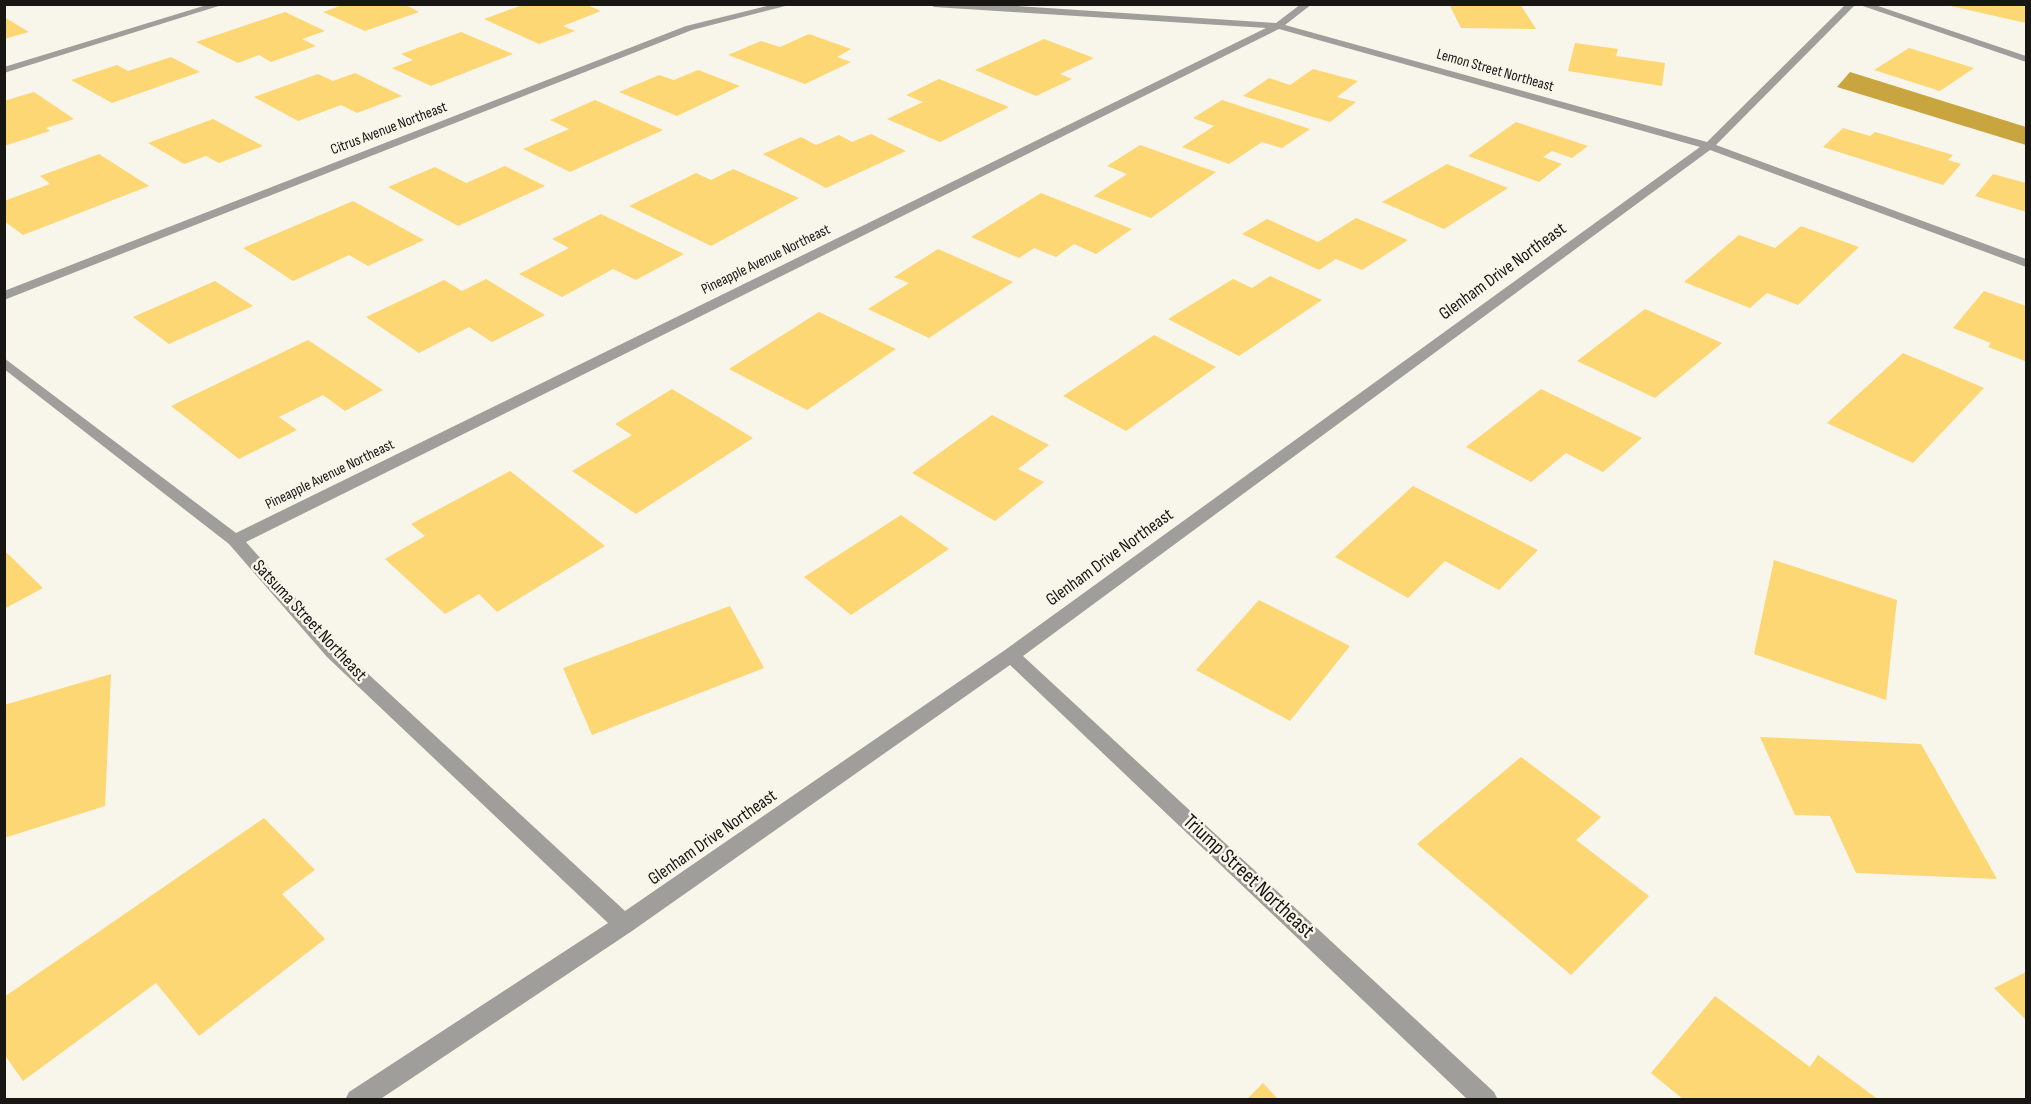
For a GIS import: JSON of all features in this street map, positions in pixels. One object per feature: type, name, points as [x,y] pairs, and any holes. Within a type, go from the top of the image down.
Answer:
[{"type":"street","points":[[4,70],[221,4]]},
{"type":"street","name":"Citrus Avenue Northeast","points":[[4,296],[689,28],[789,4]]},
{"type":"street","name":"Lemon Street Northeast","points":[[934,4],[1278,26],[1709,146],[2026,263]]},
{"type":"street","name":"Pineapple Avenue Northeast","points":[[235,540],[1278,26],[1308,4]]},
{"type":"street","name":"Glenham Drive Northeast","points":[[357,1100],[624,924],[1011,655],[1709,146],[1852,4]]},
{"type":"street","points":[[1861,4],[2026,59]]},
{"type":"street","name":"Satsuma Street Northeast","points":[[4,362],[235,540],[333,652],[624,924]]},
{"type":"street","name":"Triump Street Northeast","points":[[1011,655],[1486,1100]]},
{"type":"shaded area","points":[[1850,72],[2026,127],[2026,145],[1837,87]]},
{"type":"building","points":[[345,4],[412,4],[408,6],[419,12],[365,31],[323,12]]},
{"type":"building","points":[[525,4],[585,4],[601,11],[563,26],[575,31],[539,44],[484,19]]},
{"type":"building","points":[[1449,4],[1520,4],[1536,29],[1461,28]]},
{"type":"building","points":[[2026,4],[2026,23],[1946,5]]},
{"type":"building","points":[[285,12],[325,31],[302,39],[316,46],[271,62],[259,55],[238,63],[196,42]]},
{"type":"building","points":[[4,17],[29,32],[4,39]]},
{"type":"building","points":[[461,32],[513,54],[431,86],[392,68],[413,60],[401,54]]},
{"type":"building","points":[[809,34],[851,49],[837,57],[851,62],[805,84],[728,55],[761,41],[780,47]]},
{"type":"building","points":[[1044,39],[1094,58],[1060,74],[1072,79],[1036,96],[975,70]]},
{"type":"building","points":[[1575,43],[1618,49],[1616,56],[1665,63],[1662,86],[1568,71]]},
{"type":"building","points":[[1909,48],[1974,68],[1940,91],[1874,70]]},
{"type":"building","points":[[171,57],[200,72],[112,103],[71,80],[117,65],[128,71]]},
{"type":"building","points":[[1313,69],[1358,81],[1337,97],[1356,102],[1330,122],[1243,96],[1269,78],[1290,85]]},
{"type":"building","points":[[698,70],[740,86],[677,116],[619,92],[659,75],[674,80]]},
{"type":"building","points":[[355,73],[402,96],[357,113],[341,105],[298,121],[254,97],[318,74],[333,81]]},
{"type":"building","points":[[939,79],[1009,107],[940,142],[887,119],[923,102],[906,95]]},
{"type":"building","points":[[34,92],[74,119],[46,128],[50,131],[4,146],[4,101]]},
{"type":"building","points":[[595,100],[663,130],[570,172],[523,149],[569,129],[550,120]]},
{"type":"building","points":[[1222,100],[1310,129],[1282,148],[1262,142],[1229,164],[1182,147],[1214,126],[1193,118]]},
{"type":"building","points":[[213,119],[263,146],[219,163],[206,156],[184,164],[148,143]]},
{"type":"building","points":[[1516,122],[1588,146],[1572,158],[1552,151],[1543,157],[1562,164],[1539,182],[1468,156]]},
{"type":"building","points":[[1843,128],[1870,136],[1875,132],[1953,155],[1948,160],[1961,164],[1943,185],[1823,147]]},
{"type":"building","points":[[871,134],[906,151],[826,188],[763,154],[801,137],[816,145],[839,135],[852,142]]},
{"type":"building","points":[[1140,145],[1216,172],[1151,218],[1094,196],[1127,174],[1107,166]]},
{"type":"building","points":[[99,154],[149,186],[23,235],[4,221],[4,201],[50,184],[40,176]]},
{"type":"building","points":[[1447,164],[1508,188],[1444,229],[1382,202]]},
{"type":"building","points":[[505,166],[545,186],[458,226],[388,187],[435,167],[466,183]]},
{"type":"building","points":[[733,169],[799,198],[711,246],[629,206],[696,173],[711,180]]},
{"type":"building","points":[[1993,174],[2026,183],[2026,212],[1975,196]]},
{"type":"building","points":[[1041,193],[1132,229],[1096,254],[1074,244],[1056,257],[1034,248],[1019,258],[971,237]]},
{"type":"building","points":[[353,201],[424,240],[368,266],[349,255],[293,281],[243,248]]},
{"type":"building","points":[[601,214],[684,254],[636,280],[613,269],[562,297],[519,274],[569,248],[552,239]]},
{"type":"building","points":[[1356,218],[1408,240],[1362,270],[1336,259],[1319,270],[1242,234],[1267,219],[1318,242]]},
{"type":"building","points":[[1801,226],[1859,247],[1798,305],[1767,293],[1750,308],[1684,282],[1739,235],[1775,248]]},
{"type":"building","points":[[938,249],[1013,282],[929,338],[868,309],[909,283],[894,277]]},
{"type":"building","points":[[1270,276],[1322,300],[1239,356],[1168,319],[1233,279],[1252,288]]},
{"type":"building","points":[[486,279],[545,315],[492,342],[469,327],[419,353],[366,317],[444,280],[462,291]]},
{"type":"building","points":[[215,281],[253,306],[169,344],[133,317]]},
{"type":"building","points":[[1984,291],[2026,306],[2025,361],[1988,347],[1991,343],[1953,328]]},
{"type":"building","points":[[1645,309],[1722,343],[1655,398],[1577,361]]},
{"type":"building","points":[[819,312],[896,349],[807,410],[729,369]]},
{"type":"building","points":[[1154,335],[1216,367],[1126,431],[1063,396]]},
{"type":"building","points":[[308,340],[383,390],[345,411],[323,395],[279,417],[297,430],[239,459],[171,406]]},
{"type":"building","points":[[1903,353],[1984,388],[1913,463],[1827,423]]},
{"type":"building","points":[[672,389],[753,438],[636,514],[572,471],[632,435],[615,424]]},
{"type":"building","points":[[1541,389],[1642,438],[1603,472],[1566,453],[1531,482],[1466,447]]},
{"type":"building","points":[[992,415],[1049,445],[1018,469],[1044,482],[995,521],[912,473]]},
{"type":"building","points":[[510,471],[605,546],[497,612],[479,594],[445,614],[385,559],[425,536],[411,524]]},
{"type":"building","points":[[1413,486],[1538,550],[1499,590],[1445,561],[1408,598],[1335,557]]},
{"type":"building","points":[[901,515],[949,549],[851,615],[804,577]]},
{"type":"building","points":[[7,553],[43,588],[4,609],[4,554]]},
{"type":"building","points":[[1774,560],[1897,600],[1886,700],[1754,654]]},
{"type":"building","points":[[1259,600],[1350,646],[1290,721],[1196,670]]},
{"type":"building","points":[[730,606],[764,668],[592,735],[563,668]]},
{"type":"building","points":[[111,674],[105,806],[4,838],[4,705]]},
{"type":"building","points":[[1760,737],[1921,744],[1997,879],[1856,873],[1830,816],[1795,815]]},
{"type":"building","points":[[1521,757],[1601,817],[1576,840],[1649,896],[1571,975],[1417,844]]},
{"type":"building","points":[[264,818],[315,870],[282,894],[325,939],[199,1036],[156,983],[23,1081],[4,1054],[4,997]]},
{"type":"building","points":[[2026,972],[2026,1020],[1994,988]]},
{"type":"building","points":[[1715,996],[1810,1067],[1818,1055],[1879,1100],[1684,1100],[1651,1073]]},
{"type":"building","points":[[1263,1083],[1279,1100],[1246,1100]]}]
